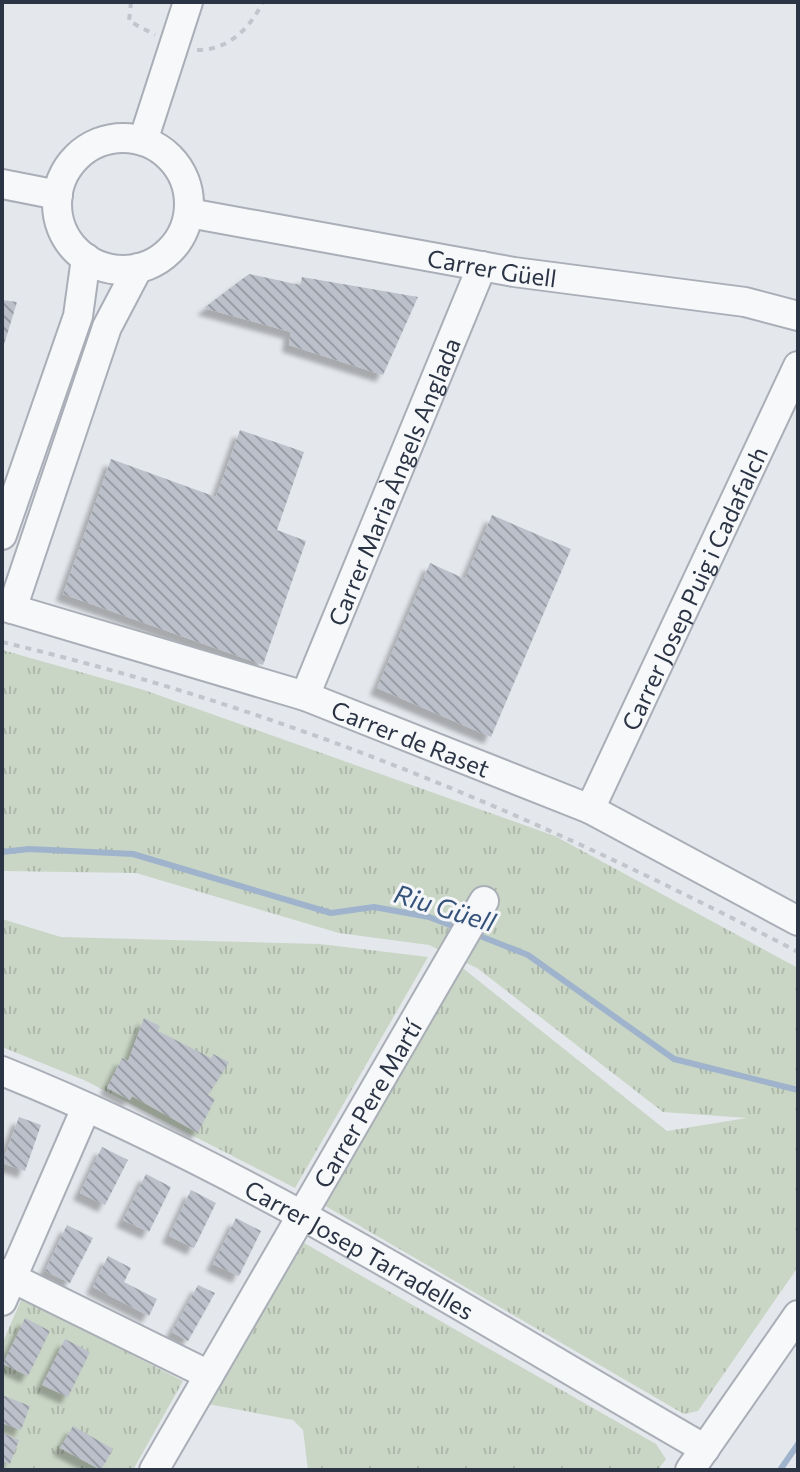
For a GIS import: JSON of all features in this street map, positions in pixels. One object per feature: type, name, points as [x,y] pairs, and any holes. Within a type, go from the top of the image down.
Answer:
[{"type":"street","points":[[143,141],[188,2]]},
{"type":"street","points":[[114,138],[143,141],[162,151],[181,172],[187,185],[189,213],[175,244],[163,256],[138,268],[115,269],[86,258],[66,237],[58,210],[58,195],[65,172],[91,146],[114,138]]},
{"type":"street","points":[[2,184],[58,195]]},
{"type":"street","name":"Carrer Güell","points":[[189,213],[482,266],[745,302],[798,316]]},
{"type":"street","points":[[2,535],[78,316],[86,258]]},
{"type":"street","name":"Carrer Maria Àngels Anglada","points":[[305,696],[482,266]]},
{"type":"street","points":[[7,608],[107,327],[138,268]]},
{"type":"street","name":"Carrer Josep Puig i Cadafalch","points":[[590,809],[798,366]]},
{"type":"street","name":"Carrer de Raset","points":[[7,608],[305,696],[590,809],[798,921]]},
{"type":"street","name":"Carrer Pere Martí","points":[[154,1470],[484,901]]},
{"type":"street","name":"Carrer Josep Tarradelles","points":[[2,1071],[183,1152],[301,1216],[698,1460]]},
{"type":"street","points":[[86,1108],[6,1284],[209,1375]]},
{"type":"street","points":[[698,1460],[798,1315]]},
{"type":"path","points":[[131,2],[129,21],[139,29],[201,50],[228,43],[249,25],[263,2]]},
{"type":"path","points":[[2,642],[258,715],[364,751],[542,825],[798,952]]},
{"type":"green space","points":[[2,650],[144,690],[555,836],[798,968],[798,1267],[698,1411],[684,1414],[322,1204],[460,966],[667,1131],[747,1118],[663,1112],[477,968],[429,945],[339,933],[136,873],[2,871]]},
{"type":"green space","points":[[2,919],[61,937],[320,944],[428,957],[295,1188],[84,1080],[2,1047]]},
{"type":"green space","points":[[304,1243],[656,1444],[666,1459],[658,1470],[308,1470],[303,1430],[293,1420],[208,1404]]},
{"type":"green space","points":[[22,1298],[183,1381],[133,1470],[2,1470],[2,1344]]},
{"type":"building","points":[[249,274],[300,285],[302,277],[418,297],[383,375],[289,345],[291,332],[204,308]]},
{"type":"building","points":[[2,300],[17,302],[3,348],[2,348]]},
{"type":"building","points":[[240,430],[304,452],[277,530],[306,541],[263,665],[63,594],[111,459],[216,497]]},
{"type":"building","points":[[492,515],[571,549],[491,737],[377,688],[430,563],[465,579]]},
{"type":"building","points":[[144,1018],[160,1026],[158,1031],[211,1058],[213,1054],[229,1062],[208,1095],[215,1099],[198,1133],[132,1096],[130,1100],[107,1088],[122,1058],[128,1061]]},
{"type":"building","points":[[19,1117],[41,1125],[25,1171],[2,1163]]},
{"type":"building","points":[[102,1147],[128,1160],[105,1205],[80,1193]]},
{"type":"building","points":[[146,1174],[171,1187],[149,1232],[123,1220]]},
{"type":"building","points":[[191,1190],[216,1203],[194,1248],[169,1236]]},
{"type":"building","points":[[236,1218],[261,1231],[239,1276],[213,1264]]},
{"type":"building","points":[[67,1225],[93,1238],[70,1283],[45,1271]]},
{"type":"building","points":[[108,1256],[131,1268],[124,1282],[157,1299],[149,1316],[93,1287]]},
{"type":"building","points":[[198,1285],[215,1293],[188,1341],[172,1332]]},
{"type":"building","points":[[25,1318],[50,1331],[28,1376],[3,1364]]},
{"type":"building","points":[[65,1339],[90,1352],[68,1397],[42,1385]]},
{"type":"building","points":[[2,1395],[30,1406],[21,1430],[2,1423]]},
{"type":"building","points":[[73,1426],[113,1449],[101,1470],[60,1448]]},
{"type":"building","points":[[2,1433],[19,1440],[10,1464],[2,1461]]},
{"type":"waterway","name":"Riu Güell","points":[[2,852],[29,849],[133,854],[331,913],[374,907],[429,917],[460,929]]},
{"type":"waterway","name":"Riu Güell","points":[[475,934],[528,955],[674,1059],[798,1090]]},
{"type":"waterway","points":[[780,1470],[798,1444]]}]
